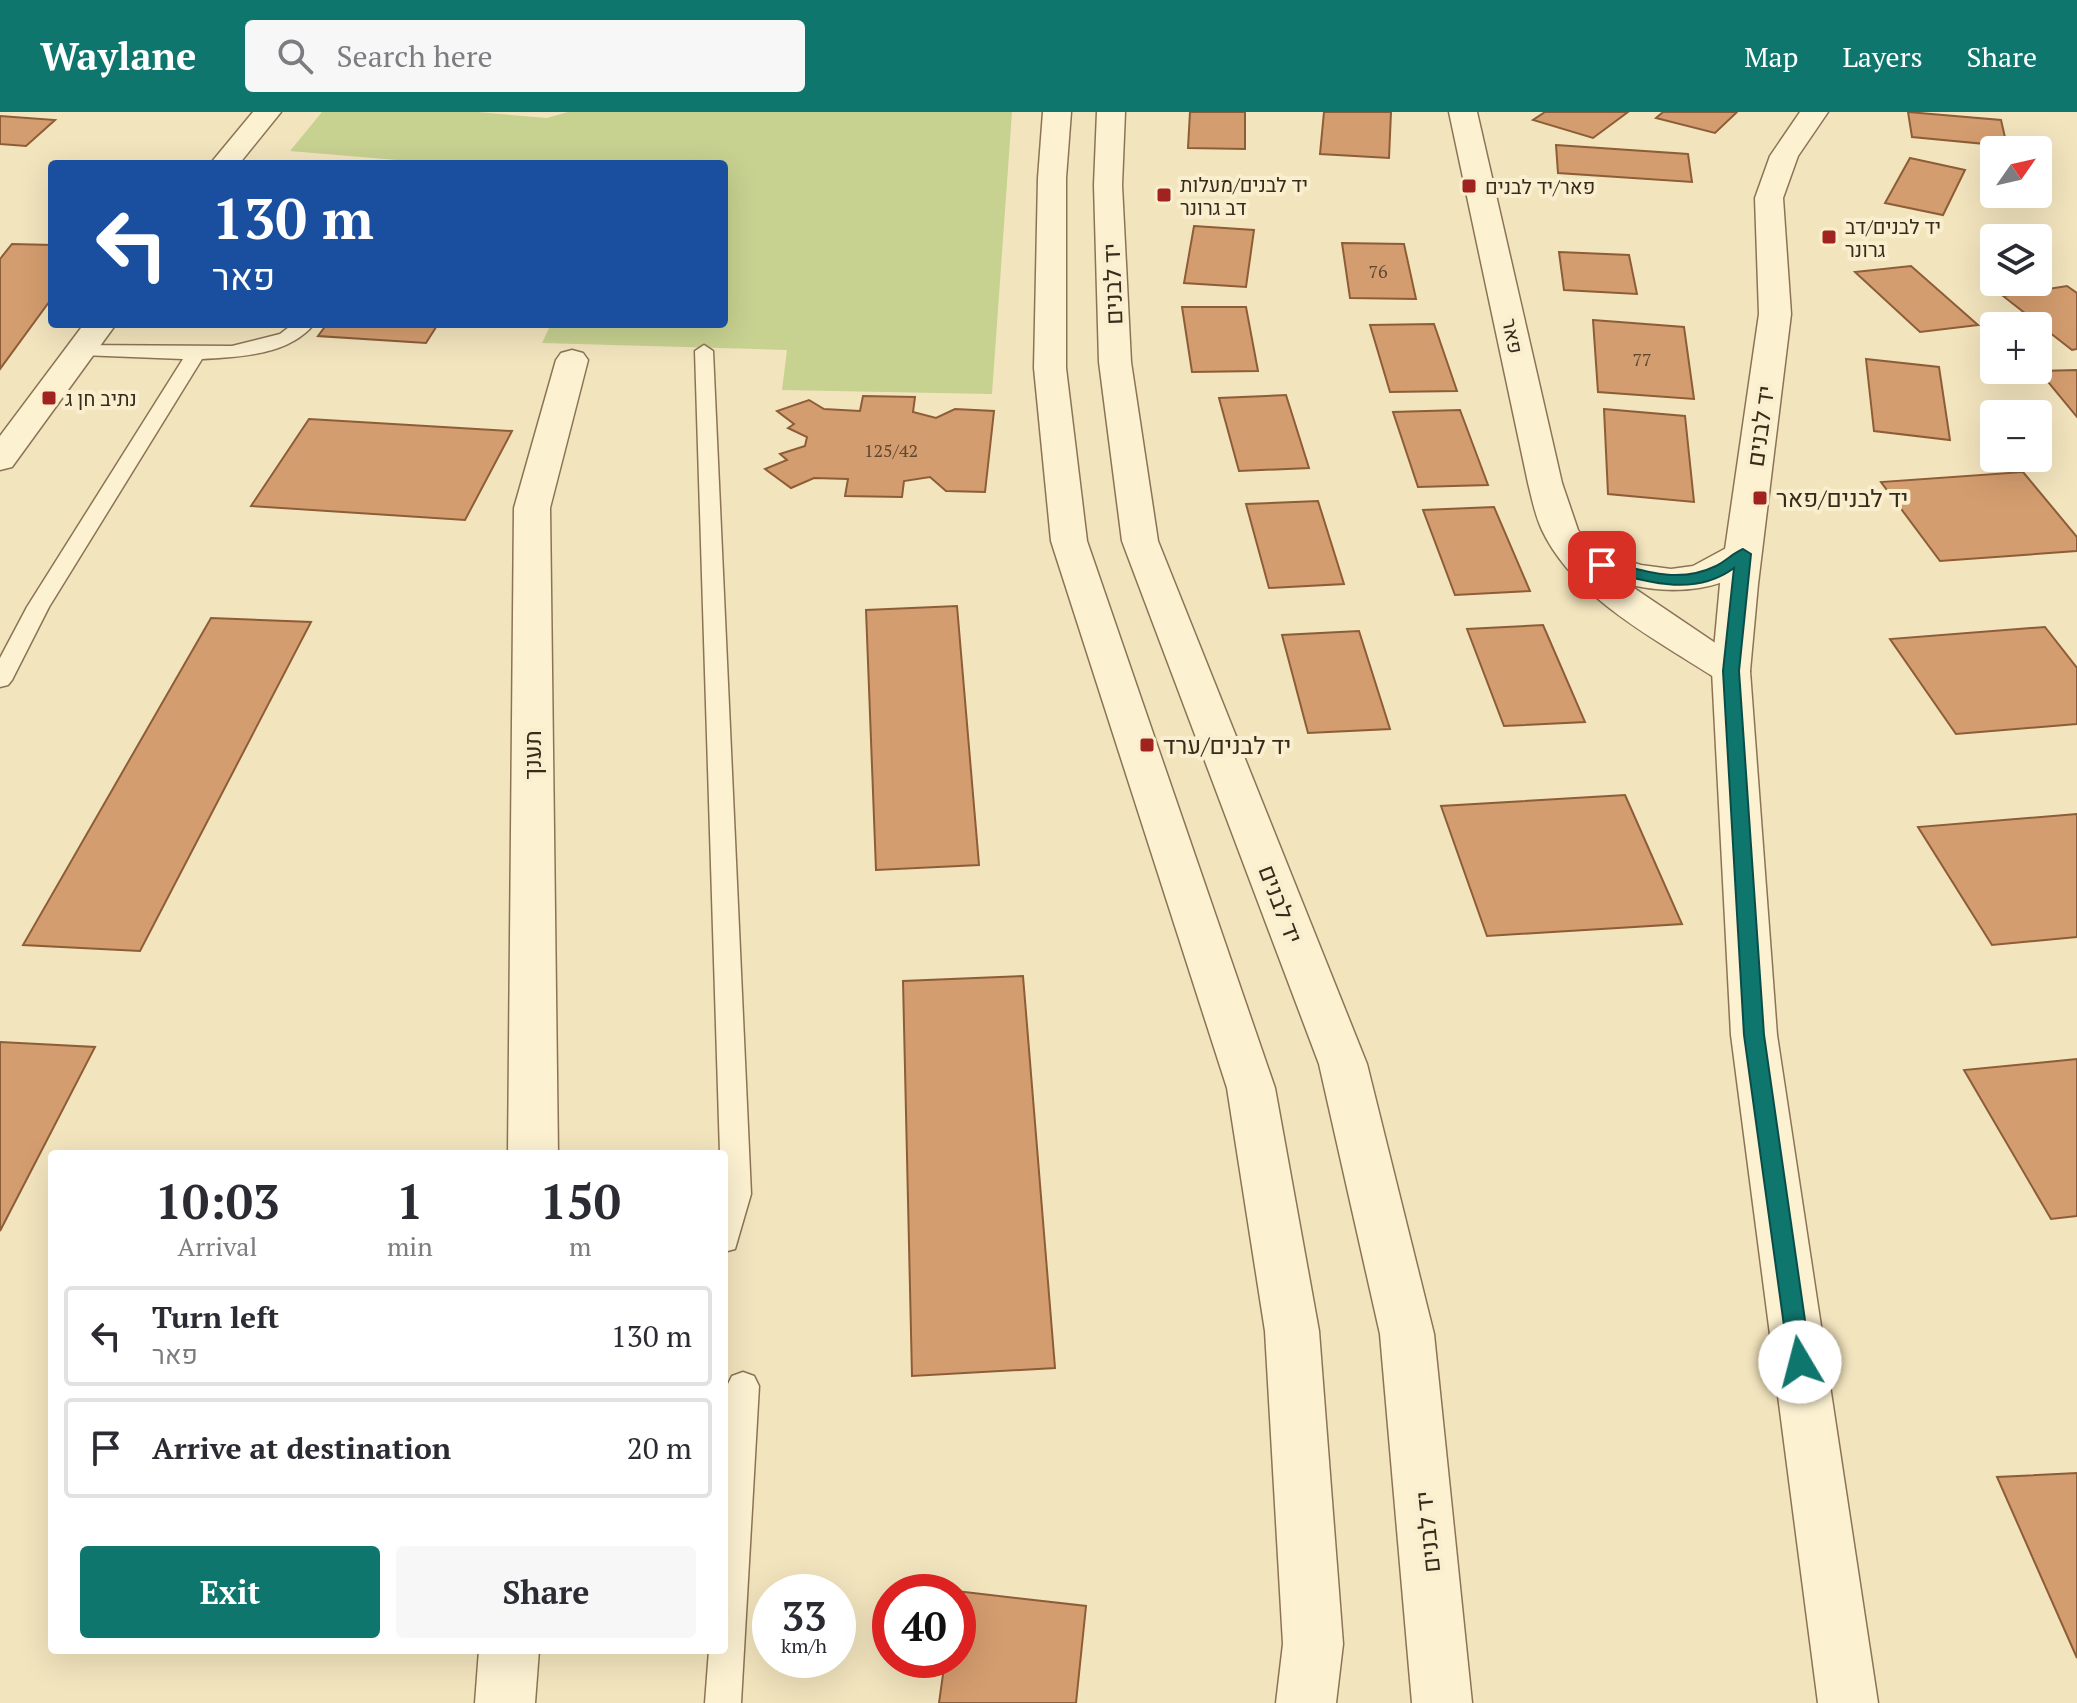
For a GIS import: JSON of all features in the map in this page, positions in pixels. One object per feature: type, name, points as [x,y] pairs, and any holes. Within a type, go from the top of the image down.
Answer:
[{"type":"street","points":[[227,160],[267,112]]},
{"type":"street","points":[[1057,112],[1052,178],[1050,368],[1069,541],[1251,1088],[1292,1331],[1313,1644],[1306,1703]]},
{"type":"street","name":"יד לבנים","points":[[1111,112],[1108,185],[1115,362],[1140,541],[1343,1064],[1407,1334],[1442,1703]]},
{"type":"street","name":"פאר","points":[[1463,112],[1545,483],[1561,533],[1576,556],[1635,605],[1731,671]]},
{"type":"street","name":"יד לבנים","points":[[1814,112],[1784,156],[1769,198],[1775,314],[1743,554],[1731,671],[1754,1035],[1848,1703]]},
{"type":"street","points":[[0,460],[91,337]]},
{"type":"street","name":"תענך","points":[[533,1150],[532,508],[572,360]]},
{"type":"street","points":[[1576,556],[1628,574],[1661,581],[1694,580],[1723,568],[1743,554]]},
{"type":"street","points":[[505,1703],[509,1654]]},
{"type":"lane","points":[[91,337],[196,354],[233,353],[268,346],[301,328]]},
{"type":"lane","points":[[704,351],[736,1194],[728,1225]]},
{"type":"lane","points":[[0,680],[38,607],[196,354]]},
{"type":"lane","points":[[728,1624],[743,1386]]},
{"type":"lane","points":[[723,1703],[726,1654]]},
{"type":"green space","points":[[322,112],[477,112],[547,118],[568,112],[1012,112],[992,394],[782,390],[787,350],[542,343],[549,328],[728,328],[728,160],[397,160],[290,151]]},
{"type":"building","points":[[1190,112],[1245,112],[1245,149],[1188,148]]},
{"type":"building","points":[[1324,112],[1391,112],[1389,158],[1320,154]]},
{"type":"building","points":[[1545,112],[1628,112],[1593,138],[1533,120]]},
{"type":"building","points":[[1663,112],[1737,112],[1715,133],[1656,118]]},
{"type":"building","points":[[1908,112],[2001,120],[2005,136],[1980,136],[1980,143],[1912,137]]},
{"type":"building","points":[[0,116],[55,120],[26,146],[0,144]]},
{"type":"building","points":[[1556,145],[1688,154],[1692,182],[1558,173]]},
{"type":"building","points":[[1910,158],[1965,170],[1943,215],[1885,203]]},
{"type":"building","points":[[1194,226],[1254,230],[1246,287],[1184,283]]},
{"type":"building","points":[[1342,243],[1404,244],[1416,299],[1350,298]]},
{"type":"building","points":[[12,244],[48,245],[48,303],[0,369],[0,259]]},
{"type":"building","points":[[1559,252],[1629,255],[1637,294],[1564,290]]},
{"type":"building","points":[[1911,266],[1978,325],[1920,332],[1855,272]]},
{"type":"building","points":[[2067,286],[2077,293],[2077,349],[2072,350],[2052,334],[2052,312],[2023,312],[2003,296],[2052,296],[2052,288]]},
{"type":"building","points":[[1182,307],[1246,307],[1258,371],[1192,372]]},
{"type":"building","points":[[1593,320],[1684,327],[1694,399],[1598,392]]},
{"type":"building","points":[[1434,324],[1457,391],[1390,392],[1370,325]]},
{"type":"building","points":[[324,328],[435,328],[426,343],[318,336]]},
{"type":"building","points":[[1866,359],[1939,367],[1950,440],[1874,431]]},
{"type":"building","points":[[2077,370],[2077,417],[2050,384],[2052,371]]},
{"type":"building","points":[[1286,395],[1309,468],[1239,471],[1219,398]]},
{"type":"building","points":[[863,396],[915,397],[913,412],[936,418],[955,409],[994,411],[985,492],[946,491],[930,477],[904,481],[902,497],[845,496],[848,479],[814,478],[791,488],[765,469],[787,460],[780,454],[805,446],[807,437],[788,428],[794,424],[777,411],[809,400],[824,409],[860,411]]},
{"type":"building","points":[[1604,409],[1685,416],[1694,502],[1608,494]]},
{"type":"building","points":[[1460,410],[1488,485],[1418,487],[1393,412]]},
{"type":"building","points":[[309,419],[512,431],[465,520],[251,506]]},
{"type":"building","points":[[2023,472],[2077,537],[2077,551],[1940,561],[1881,482]]},
{"type":"building","points":[[1318,501],[1344,584],[1269,588],[1246,504]]},
{"type":"building","points":[[1494,507],[1530,591],[1455,595],[1423,510]]},
{"type":"building","points":[[957,606],[979,865],[876,870],[866,610]]},
{"type":"building","points":[[211,618],[311,622],[140,951],[23,945]]},
{"type":"building","points":[[1543,625],[1585,722],[1504,726],[1467,629]]},
{"type":"building","points":[[2045,627],[2077,668],[2077,724],[1956,734],[1890,639]]},
{"type":"building","points":[[1359,631],[1390,729],[1308,733],[1282,635]]},
{"type":"building","points":[[1625,795],[1682,924],[1487,936],[1441,806]]},
{"type":"building","points":[[2077,814],[2077,937],[1992,945],[1918,827]]},
{"type":"building","points":[[1023,976],[1055,1368],[912,1376],[903,981]]},
{"type":"building","points":[[0,1042],[95,1047],[0,1231]]},
{"type":"building","points":[[2077,1059],[2077,1216],[2051,1219],[1964,1070]]},
{"type":"building","points":[[2077,1473],[2077,1658],[1997,1477]]},
{"type":"building","points":[[976,1593],[1086,1606],[1076,1703],[939,1703],[942,1678],[976,1678]]},
{"type":"place","name":"פאר/יד לבנים","points":[[1469,186]]},
{"type":"place","name":"יד לבנים/מעלות דב גרונר","points":[[1164,195]]},
{"type":"place","name":"יד לבנים/דב גרונר","points":[[1829,237]]},
{"type":"place","name":"נתיב חן ג","points":[[49,398]]},
{"type":"place","name":"יד לבנים/פאר","points":[[1760,498]]},
{"type":"place","name":"יד לבנים/ערד","points":[[1147,745]]},
{"type":"route","points":[[1602,565],[1661,581],[1694,580],[1723,568],[1743,554],[1731,671],[1754,1035],[1800,1362]]}]
